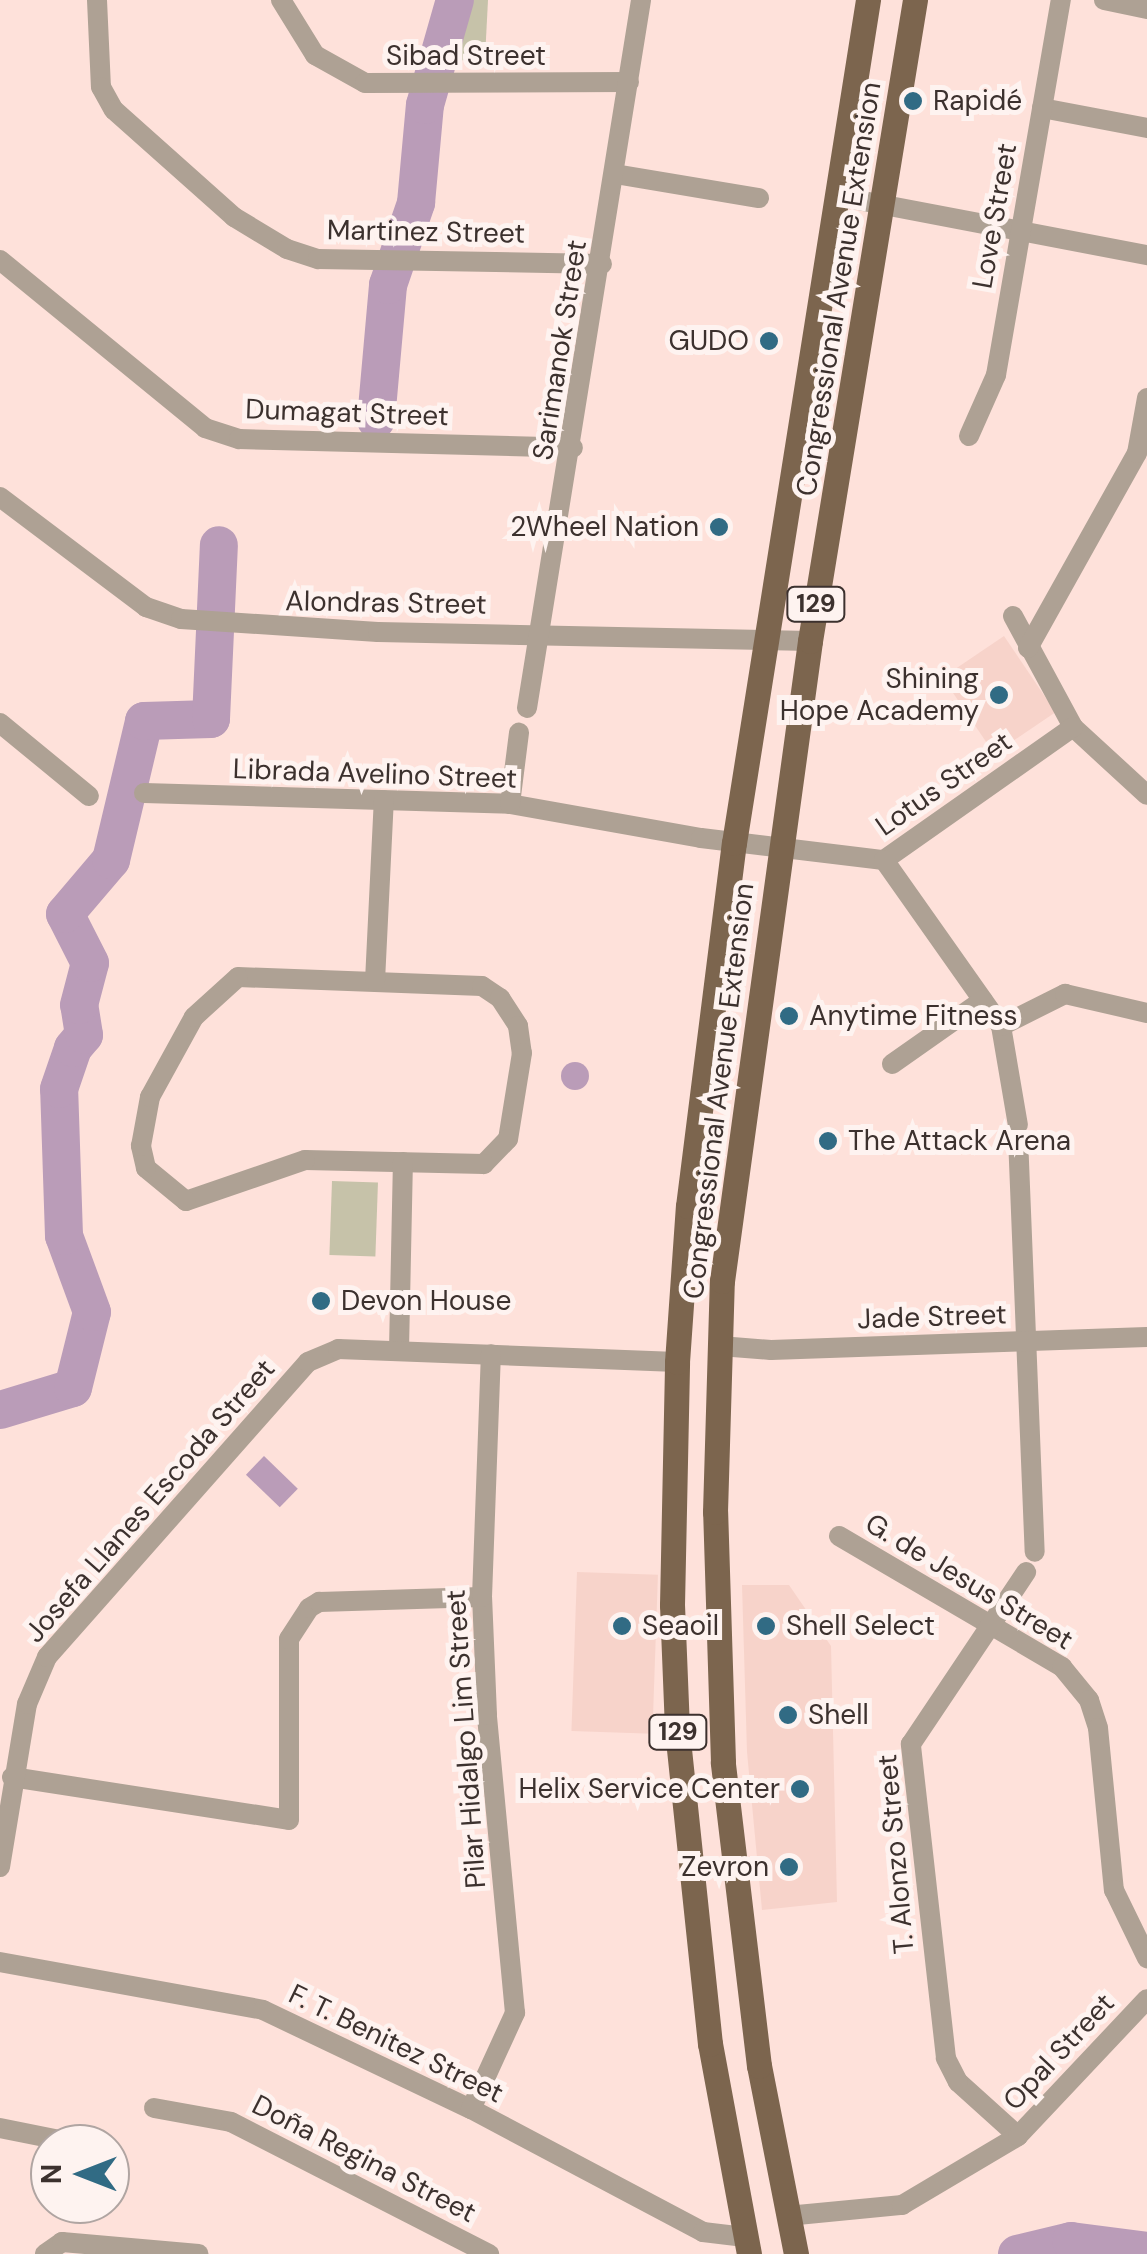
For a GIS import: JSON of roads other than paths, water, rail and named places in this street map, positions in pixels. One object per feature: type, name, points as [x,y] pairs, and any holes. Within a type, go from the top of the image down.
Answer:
[{"type":"main road","name":"Congressional Avenue Extension","points":[[747,2246],[710,2044],[679,1748],[672,1605],[678,1362],[688,1206],[734,842],[868,0]]},
{"type":"main road","name":"Congressional Avenue Extension","points":[[796,2254],[759,2066],[724,1762],[715,1568],[720,1346],[728,1210],[779,849],[916,0]]},
{"type":"main road","points":[[688,1206],[728,1210]]},
{"type":"street","name":"Martinez Street","points":[[97,0],[101,87],[114,110],[234,216],[287,249],[318,259],[602,264]]},
{"type":"street","name":"Sibad Street","points":[[282,0],[315,55],[365,82],[450,86],[628,82]]},
{"type":"street","name":"Sarimanok Street","points":[[527,708],[574,448],[641,0]]},
{"type":"street","name":"Love Street","points":[[969,436],[996,375],[1060,0]]},
{"type":"street","points":[[1104,0],[1147,9]]},
{"type":"street","points":[[1042,108],[1147,128]]},
{"type":"street","points":[[615,174],[759,198]]},
{"type":"street","points":[[836,196],[1147,256]]},
{"type":"street","name":"Dumagat Street","points":[[0,260],[205,428],[239,439],[574,448]]},
{"type":"street","points":[[1028,648],[1138,453],[1147,398]]},
{"type":"street","name":"Alondras Street","points":[[0,497],[146,607],[181,619],[810,641]]},
{"type":"street","points":[[1013,616],[1074,726],[1147,795]]},
{"type":"street","points":[[0,722],[89,796]]},
{"type":"street","name":"Lotus Street","points":[[779,849],[884,860],[1074,726]]},
{"type":"street","points":[[510,804],[518,733]]},
{"type":"street","name":"Librada Avelino Street","points":[[144,794],[510,804],[779,849]]},
{"type":"street","points":[[375,981],[384,800]]},
{"type":"street","points":[[884,860],[1002,1026],[1018,1131],[1026,1341]]},
{"type":"street","points":[[238,977],[482,986],[500,998],[518,1026],[522,1053],[508,1139],[484,1164],[403,1162],[304,1160],[186,1201],[146,1168],[141,1146],[150,1097],[210,995],[238,977]]},
{"type":"street","points":[[1002,1026],[1066,994],[1147,1013]]},
{"type":"street","points":[[892,1064],[983,1000]]},
{"type":"street","points":[[399,1350],[403,1162]]},
{"type":"street","name":"Jade Street","points":[[720,1346],[1147,1337]]},
{"type":"street","name":"T. Alonzo Street","points":[[1018,2136],[958,2082],[946,2058],[911,1744],[1031,1562],[1026,1341]]},
{"type":"street","name":"Josefa Llanes Escoda Street","points":[[0,1868],[12,1777],[30,1694],[55,1645],[308,1362],[338,1350],[399,1350],[678,1362]]},
{"type":"street","name":"Pilar Hidalgo Lim Street","points":[[472,2109],[515,2013],[486,1715],[482,1597],[490,1354]]},
{"type":"street","name":"G. de Jesus Street","points":[[839,1536],[1062,1667],[1089,1700],[1098,1728],[1114,1890],[1147,1958]]},
{"type":"street","points":[[12,1777],[289,1820],[289,1639],[302,1616],[319,1602],[482,1597]]},
{"type":"street","name":"F. T. Benitez Street","points":[[0,1962],[263,2010],[472,2109],[703,2232],[747,2246]]},
{"type":"street","name":"Opal Street","points":[[787,2216],[902,2205],[1018,2136],[1147,1999]]},
{"type":"street","name":"Doña Regina Street","points":[[154,2108],[231,2122],[489,2254]]},
{"type":"street","points":[[0,2128],[30,2134]]},
{"type":"street","points":[[44,2254],[62,2242],[111,2242],[198,2254]]},
{"type":"waterway","points":[[376,420],[388,285],[416,203],[425,105],[455,0]]},
{"type":"waterway","points":[[0,1410],[73,1388],[92,1312],[64,1236],[59,1089],[73,1048],[84,1035],[79,1005],[90,963],[65,914],[111,860],[144,721],[211,719],[219,545]]},
{"type":"waterway","points":[[1017,2254],[1071,2241],[1147,2251]]},
{"type":"place","name":"Rapidé","points":[[913,101]]},
{"type":"place","name":"GUDO","points":[[769,341]]},
{"type":"place","name":"2Wheel Nation","points":[[719,527]]},
{"type":"place","name":"Shining Hope Academy","points":[[999,695]]},
{"type":"place","name":"Anytime Fitness","points":[[789,1016]]},
{"type":"place","name":"The Attack Arena","points":[[828,1141]]},
{"type":"place","name":"Devon House","points":[[321,1301]]},
{"type":"place","name":"Seaoil","points":[[622,1626]]},
{"type":"place","name":"Shell Select","points":[[766,1626]]},
{"type":"place","name":"Shell","points":[[788,1715]]},
{"type":"place","name":"Helix Service Center","points":[[800,1789]]},
{"type":"place","name":"Zevron","points":[[789,1867]]}]
